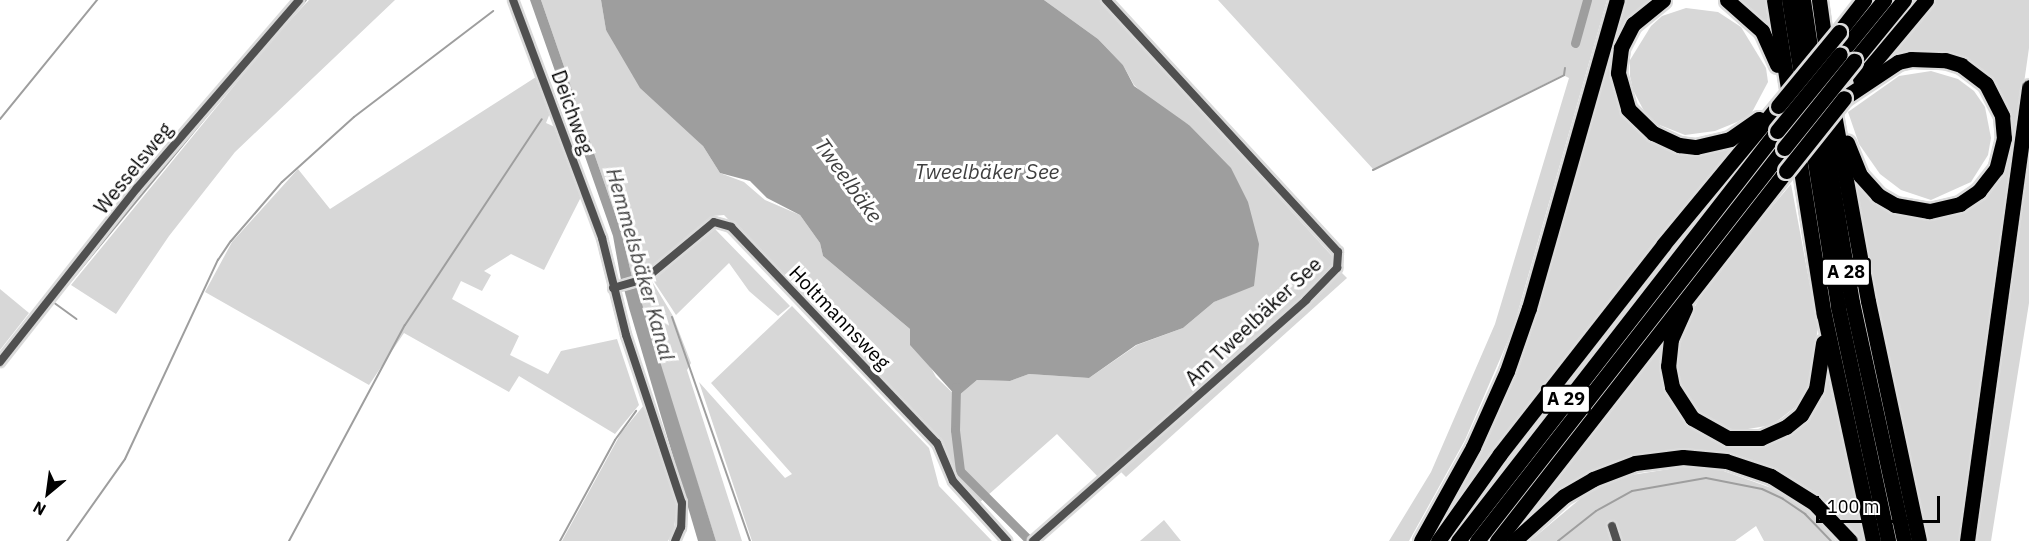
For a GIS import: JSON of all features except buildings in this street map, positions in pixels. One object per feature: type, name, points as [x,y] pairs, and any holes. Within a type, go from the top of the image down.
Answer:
[{"type":"highway","points":[[1421,541],[1473,447],[1510,361],[1529,308],[1617,0]]},
{"type":"highway","points":[[1663,0],[1633,24],[1618,59],[1620,92],[1640,123],[1666,140],[1696,147],[1731,139],[1779,106]]},
{"type":"highway","points":[[1727,0],[1762,31],[1786,86]]},
{"type":"highway","points":[[1774,0],[1824,314],[1873,541]]},
{"type":"highway","name":"A 28","points":[[1789,0],[1838,307],[1888,541]]},
{"type":"highway","name":"A 28","points":[[1803,0],[1852,302],[1904,541]]},
{"type":"highway","points":[[1819,0],[1834,113],[1870,312],[1918,541]]},
{"type":"highway","points":[[1438,541],[1500,454],[1658,251],[1864,0]]},
{"type":"highway","name":"A 29","points":[[1477,541],[1784,148],[1847,58],[1884,0]]},
{"type":"highway","name":"A 29","points":[[1458,541],[1777,131],[1905,0]]},
{"type":"highway","points":[[1497,541],[1722,250],[1926,0]]},
{"type":"highway","points":[[1834,113],[1860,175],[1878,195],[1895,206],[1929,211],[1960,204],[1979,191],[1996,169],[2004,138],[2002,116],[1986,84],[1961,65],[1944,60],[1911,58],[1874,75],[1844,98]]},
{"type":"highway","points":[[1967,541],[2029,87]]},
{"type":"highway","points":[[1722,250],[1716,266],[1679,318],[1671,339],[1668,366],[1679,403],[1705,427],[1728,438],[1751,439],[1778,431],[1794,421],[1816,389],[1823,364],[1824,314]]},
{"type":"highway","points":[[1514,541],[1564,496],[1593,479],[1635,463],[1683,457],[1726,461],[1772,476],[1814,503],[1850,541]]},
{"type":"street","name":"Wesselsweg","points":[[0,362],[144,179],[298,0]]},
{"type":"street","name":"Deichweg","points":[[513,0],[602,237],[613,288],[683,512],[675,541]]},
{"type":"street","name":"Am Tweelbäker See","points":[[1033,541],[1306,300],[1337,268],[1338,252],[1106,0]]},
{"type":"street","name":"Holtmannsweg","points":[[613,288],[645,279],[714,222],[731,227],[937,443],[953,481],[1007,541]]},
{"type":"street","points":[[1612,526],[1617,541]]},
{"type":"shaded area","points":[[309,0],[395,0],[235,152],[169,236],[116,314],[71,285],[269,43]]},
{"type":"shaded area","points":[[541,0],[601,0],[606,30],[703,146],[720,173],[744,182],[765,200],[800,215],[820,243],[823,256],[910,329],[936,377],[957,397],[977,380],[1010,381],[1029,374],[1089,378],[1137,345],[1183,328],[1214,302],[1254,285],[1189,125],[1154,104],[1134,85],[1123,65],[1098,39],[1044,0],[1100,0],[1333,257],[1334,268],[1100,479],[1057,434],[978,504],[957,481],[940,442],[921,418],[724,215],[713,216],[648,271],[632,277],[621,231]]},
{"type":"shaded area","points":[[1218,0],[1607,0],[1513,329],[1465,440],[1409,541],[1389,541],[1431,472],[1495,324],[1569,78],[1563,75],[1373,169]]},
{"type":"shaded area","points":[[1622,0],[1652,0],[1628,23],[1613,59],[1613,90],[1624,117],[1649,142],[1679,153],[1735,144],[1427,541],[1489,423]]},
{"type":"shaded area","points":[[1735,0],[1765,0],[1769,29]]},
{"type":"shaded area","points":[[1933,0],[2029,0],[2029,48],[1972,450],[1964,541],[1926,541],[1897,416],[1853,173],[1903,214],[1929,217],[1983,195],[2008,115],[2001,96],[1990,80],[1957,57],[1917,52],[1899,57],[1891,50]]},
{"type":"shaded area","points":[[1686,8],[1718,12],[1741,27],[1766,68],[1768,82],[1751,114],[1715,131],[1685,135],[1657,124],[1644,111],[1633,90],[1630,60],[1651,26],[1662,16]]},
{"type":"shaded area","points":[[1931,71],[1958,79],[1974,91],[1985,107],[1991,138],[1988,155],[1971,182],[1931,200],[1901,190],[1880,174],[1859,144],[1848,112],[1899,76]]},
{"type":"shaded area","points":[[536,77],[550,113],[546,123],[555,127],[581,197],[544,270],[511,254],[484,271],[491,275],[482,291],[461,281],[452,299],[519,336],[510,355],[548,374],[561,351],[617,339],[639,405],[615,434],[519,376],[509,392],[404,333],[369,385],[205,292],[232,242],[298,169],[330,209]]},
{"type":"shaded area","points":[[2029,162],[2029,303],[1991,541],[1977,541]]},
{"type":"shaded area","points":[[1791,184],[1818,328],[1808,387],[1798,405],[1772,425],[1736,431],[1715,425],[1698,413],[1678,381],[1675,358],[1679,335],[1708,283]]},
{"type":"shaded area","points":[[715,229],[790,306],[778,316],[749,291],[729,263],[676,315],[653,280]]},
{"type":"shaded area","points":[[1341,272],[1347,278],[1126,477],[1119,470]]},
{"type":"shaded area","points":[[650,278],[673,316],[691,363],[687,370],[742,541],[716,541],[638,298],[637,288]]},
{"type":"shaded area","points":[[0,289],[29,313],[0,350]]},
{"type":"shaded area","points":[[792,306],[929,448],[939,486],[992,541],[752,541],[699,382],[785,478],[792,474],[711,383]]},
{"type":"shaded area","points":[[1667,329],[1664,348],[1697,428],[1777,438],[1826,368],[1865,541],[1853,541],[1801,490],[1683,453],[1563,492],[1504,541]]},
{"type":"shaded area","points":[[644,405],[677,502],[674,530],[668,541],[562,541],[621,433]]},
{"type":"shaded area","points":[[1682,467],[1718,469],[1780,491],[1807,509],[1836,541],[1764,541],[1756,526],[1735,541],[1530,541],[1592,489],[1625,476]]},
{"type":"shaded area","points":[[1164,520],[1181,541],[1140,541]]},
{"type":"water","points":[[530,0],[541,0],[621,231],[632,277],[621,280],[613,236]]},
{"type":"water","name":"Tweelbäker See","points":[[601,0],[1044,0],[1098,39],[1123,65],[1134,86],[1189,125],[1231,168],[1248,202],[1259,244],[1254,286],[1214,302],[1183,328],[1136,345],[1089,378],[1029,374],[1010,381],[977,380],[957,397],[910,345],[910,329],[823,256],[820,243],[800,215],[767,198],[750,181],[720,173],[703,146],[640,88],[606,30]]},
{"type":"water","points":[[635,285],[716,541],[698,541],[624,289]]},
{"type":"waterway","points":[[0,119],[97,0]]},
{"type":"waterway","points":[[274,35],[306,0]]},
{"type":"waterway","points":[[1575,43],[1587,0]]},
{"type":"waterway","points":[[67,541],[125,459],[218,260],[231,241],[282,182],[354,117],[493,11]]},
{"type":"waterway","points":[[1373,170],[1564,75],[1565,68]]},
{"type":"waterway","points":[[50,306],[243,72]]},
{"type":"waterway","points":[[289,541],[405,325],[542,119]]},
{"type":"waterway","points":[[53,302],[76,319]]},
{"type":"waterway","name":"Hemmelsbäker Kanal","points":[[672,317],[750,541]]},
{"type":"waterway","points":[[956,387],[955,430],[960,471],[1028,539]]},
{"type":"waterway","points":[[560,541],[615,440],[636,411]]},
{"type":"waterway","points":[[1558,541],[1596,511],[1632,491],[1706,478],[1762,489],[1783,499],[1805,514],[1831,541]]},
{"type":"water label","name":"Tweelbäke","points":[[849,180]]}]
